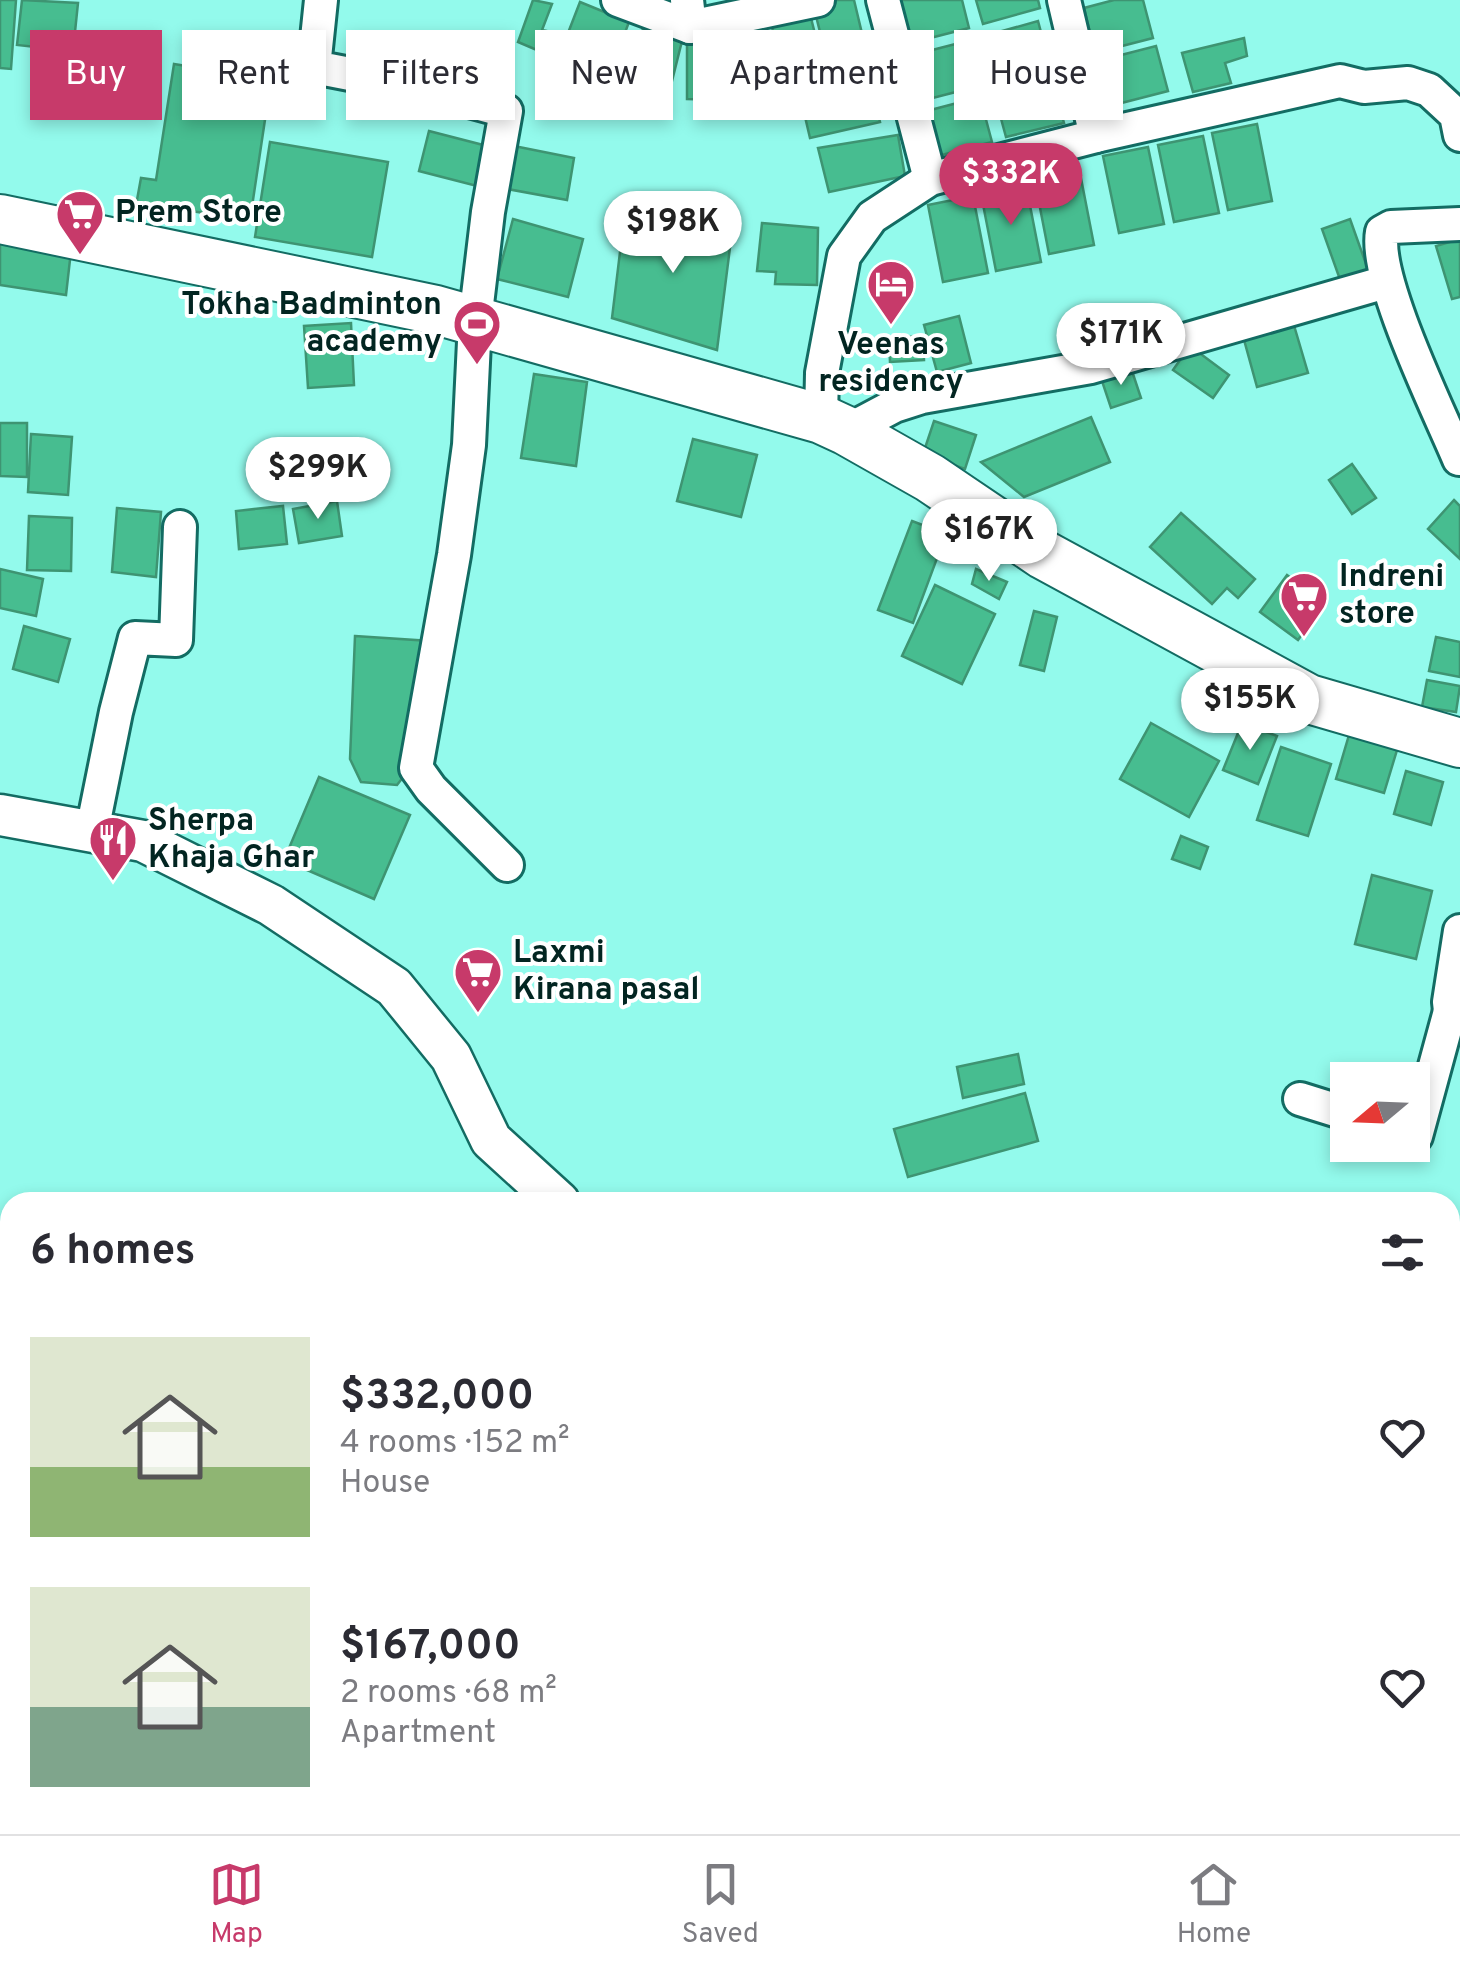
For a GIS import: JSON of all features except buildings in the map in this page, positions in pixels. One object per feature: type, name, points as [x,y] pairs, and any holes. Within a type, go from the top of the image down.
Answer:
[{"type":"main road","points":[[0,219],[475,321],[834,425],[930,478],[1044,554],[1309,699],[1460,743]]},
{"type":"street","points":[[321,0],[314,67],[506,110],[475,321],[462,500],[416,768],[431,789],[507,865]]},
{"type":"street","points":[[618,0],[689,14],[818,0]]},
{"type":"street","points":[[884,0],[930,180]]},
{"type":"street","points":[[1064,0],[1096,136]]},
{"type":"street","points":[[1386,282],[1091,367],[922,396],[834,425],[822,373],[844,256],[872,216],[930,180],[1096,136],[1340,82],[1364,88],[1408,83],[1429,90],[1456,115],[1460,134]]},
{"type":"street","points":[[1459,459],[1386,282],[1380,241],[1382,232],[1392,227],[1460,224]]},
{"type":"street","points":[[92,832],[135,638],[176,640],[180,527]]},
{"type":"street","points":[[0,814],[143,841],[271,905],[394,987],[450,1057],[491,1140],[548,1192]]},
{"type":"street","points":[[1430,1092],[1455,1013],[1460,931]]},
{"type":"street","points":[[1300,1099],[1330,1108]]},
{"type":"place","name":"Prem Store","points":[[80,256]]},
{"type":"place","name":"Veenas residency","points":[[891,326]]},
{"type":"place","name":"Tokha Badminton academy","points":[[477,366]]},
{"type":"place","name":"Indreni store","points":[[1304,638]]},
{"type":"place","name":"Sherpa Khaja Ghar","points":[[113,882]]},
{"type":"place","name":"Laxmi Kirana pasal","points":[[478,1014]]}]
